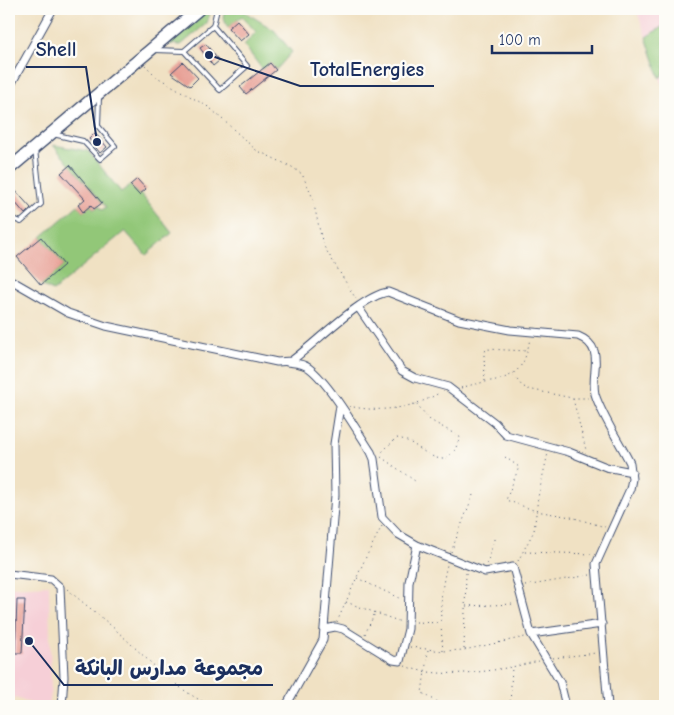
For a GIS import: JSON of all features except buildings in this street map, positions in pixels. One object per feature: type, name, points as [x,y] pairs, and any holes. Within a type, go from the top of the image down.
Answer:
[{"type":"main road","points":[[9,160],[187,9]]},
{"type":"main road","points":[[9,169],[199,9]]},
{"type":"street","points":[[9,88],[53,9]]},
{"type":"street","points":[[9,279],[68,313],[106,326],[310,368],[376,456],[376,491],[384,522],[417,545],[485,572],[513,567],[521,604],[531,634],[560,682],[566,706]]},
{"type":"street","points":[[287,362],[359,307],[380,294],[392,293],[434,312],[459,320],[531,333],[569,335],[587,340],[593,349],[597,399],[630,463],[632,472],[630,489],[599,554],[596,574],[608,706]]},
{"type":"street","points":[[359,307],[402,371],[415,378],[450,389],[494,423],[506,435],[550,447],[606,467],[632,472]]},
{"type":"street","points":[[286,706],[320,648],[325,629],[334,504],[334,444],[339,405]]},
{"type":"street","points":[[325,629],[335,627],[398,662],[405,646],[408,623],[409,582],[417,545]]},
{"type":"street","points":[[9,574],[51,580],[60,587],[64,677],[62,706]]},
{"type":"street","points":[[531,634],[602,624]]},
{"type":"lane","points":[[150,50],[184,51],[213,26],[216,9]]},
{"type":"lane","points":[[184,51],[220,90],[247,66],[213,26]]},
{"type":"lane","points":[[51,133],[83,141],[100,159],[115,146],[98,126],[99,93]]},
{"type":"lane","points":[[9,217],[21,222],[41,204],[35,147]]},
{"type":"path","points":[[140,58],[157,77],[214,111],[251,146],[302,174],[312,196],[323,245],[359,307]]},
{"type":"path","points":[[339,405],[370,410],[416,403],[450,389],[514,375],[522,366],[531,333]]},
{"type":"path","points":[[485,382],[484,354],[486,349],[527,351]]},
{"type":"path","points":[[514,375],[522,386],[544,393],[572,398],[597,399]]},
{"type":"path","points":[[572,398],[589,460]]},
{"type":"path","points":[[415,481],[376,456],[396,438],[407,440],[440,459],[448,457],[455,450],[460,438],[430,420],[416,403]]},
{"type":"path","points":[[513,567],[524,552],[534,531],[536,511],[550,447]]},
{"type":"path","points":[[505,457],[519,467],[505,499],[536,511],[572,517],[611,529]]},
{"type":"path","points":[[443,651],[440,624],[440,593],[448,557],[473,495]]},
{"type":"path","points":[[335,627],[345,602],[384,522]]},
{"type":"path","points":[[485,572],[495,536]]},
{"type":"path","points":[[524,552],[599,554]]},
{"type":"path","points":[[464,650],[465,564]]},
{"type":"path","points":[[517,587],[596,574]]},
{"type":"path","points":[[357,577],[408,602]]},
{"type":"path","points":[[60,587],[66,588],[164,674],[197,700],[212,706]]},
{"type":"path","points":[[345,602],[408,623],[440,624]]},
{"type":"path","points":[[466,606],[521,604]]},
{"type":"path","points":[[362,642],[375,613]]},
{"type":"path","points":[[405,646],[443,651],[464,650],[531,634]]},
{"type":"path","points":[[428,649],[422,693],[445,706]]},
{"type":"path","points":[[398,662],[424,672],[471,671],[512,667],[546,659],[604,652]]},
{"type":"path","points":[[510,706],[512,667]]},
{"type":"shaded area","points":[[636,9],[665,9],[665,92],[646,37]]},
{"type":"shaded area","points":[[49,585],[51,694],[49,706],[40,706],[9,696],[9,587]]},
{"type":"green space","points":[[208,9],[211,10],[207,23],[181,45],[169,44]]},
{"type":"green space","points":[[225,9],[240,9],[274,30],[292,52],[276,70],[270,63],[262,69],[244,45],[256,32],[242,16],[228,28],[223,17]]},
{"type":"green space","points":[[665,25],[665,72],[660,78],[646,37]]},
{"type":"green space","points":[[53,145],[88,151],[121,192],[130,185],[139,195],[141,194],[172,233],[146,255],[125,231],[53,291],[41,285],[64,265],[41,237],[78,205],[83,212],[91,205],[94,209],[99,206],[102,210],[106,207]]},
{"type":"place","name":"TotalEnergies","points":[[209,55]]},
{"type":"place","name":"Shell","points":[[97,142]]},
{"type":"place","name":"مجموعة مدارس البانكة","points":[[29,641]]}]
